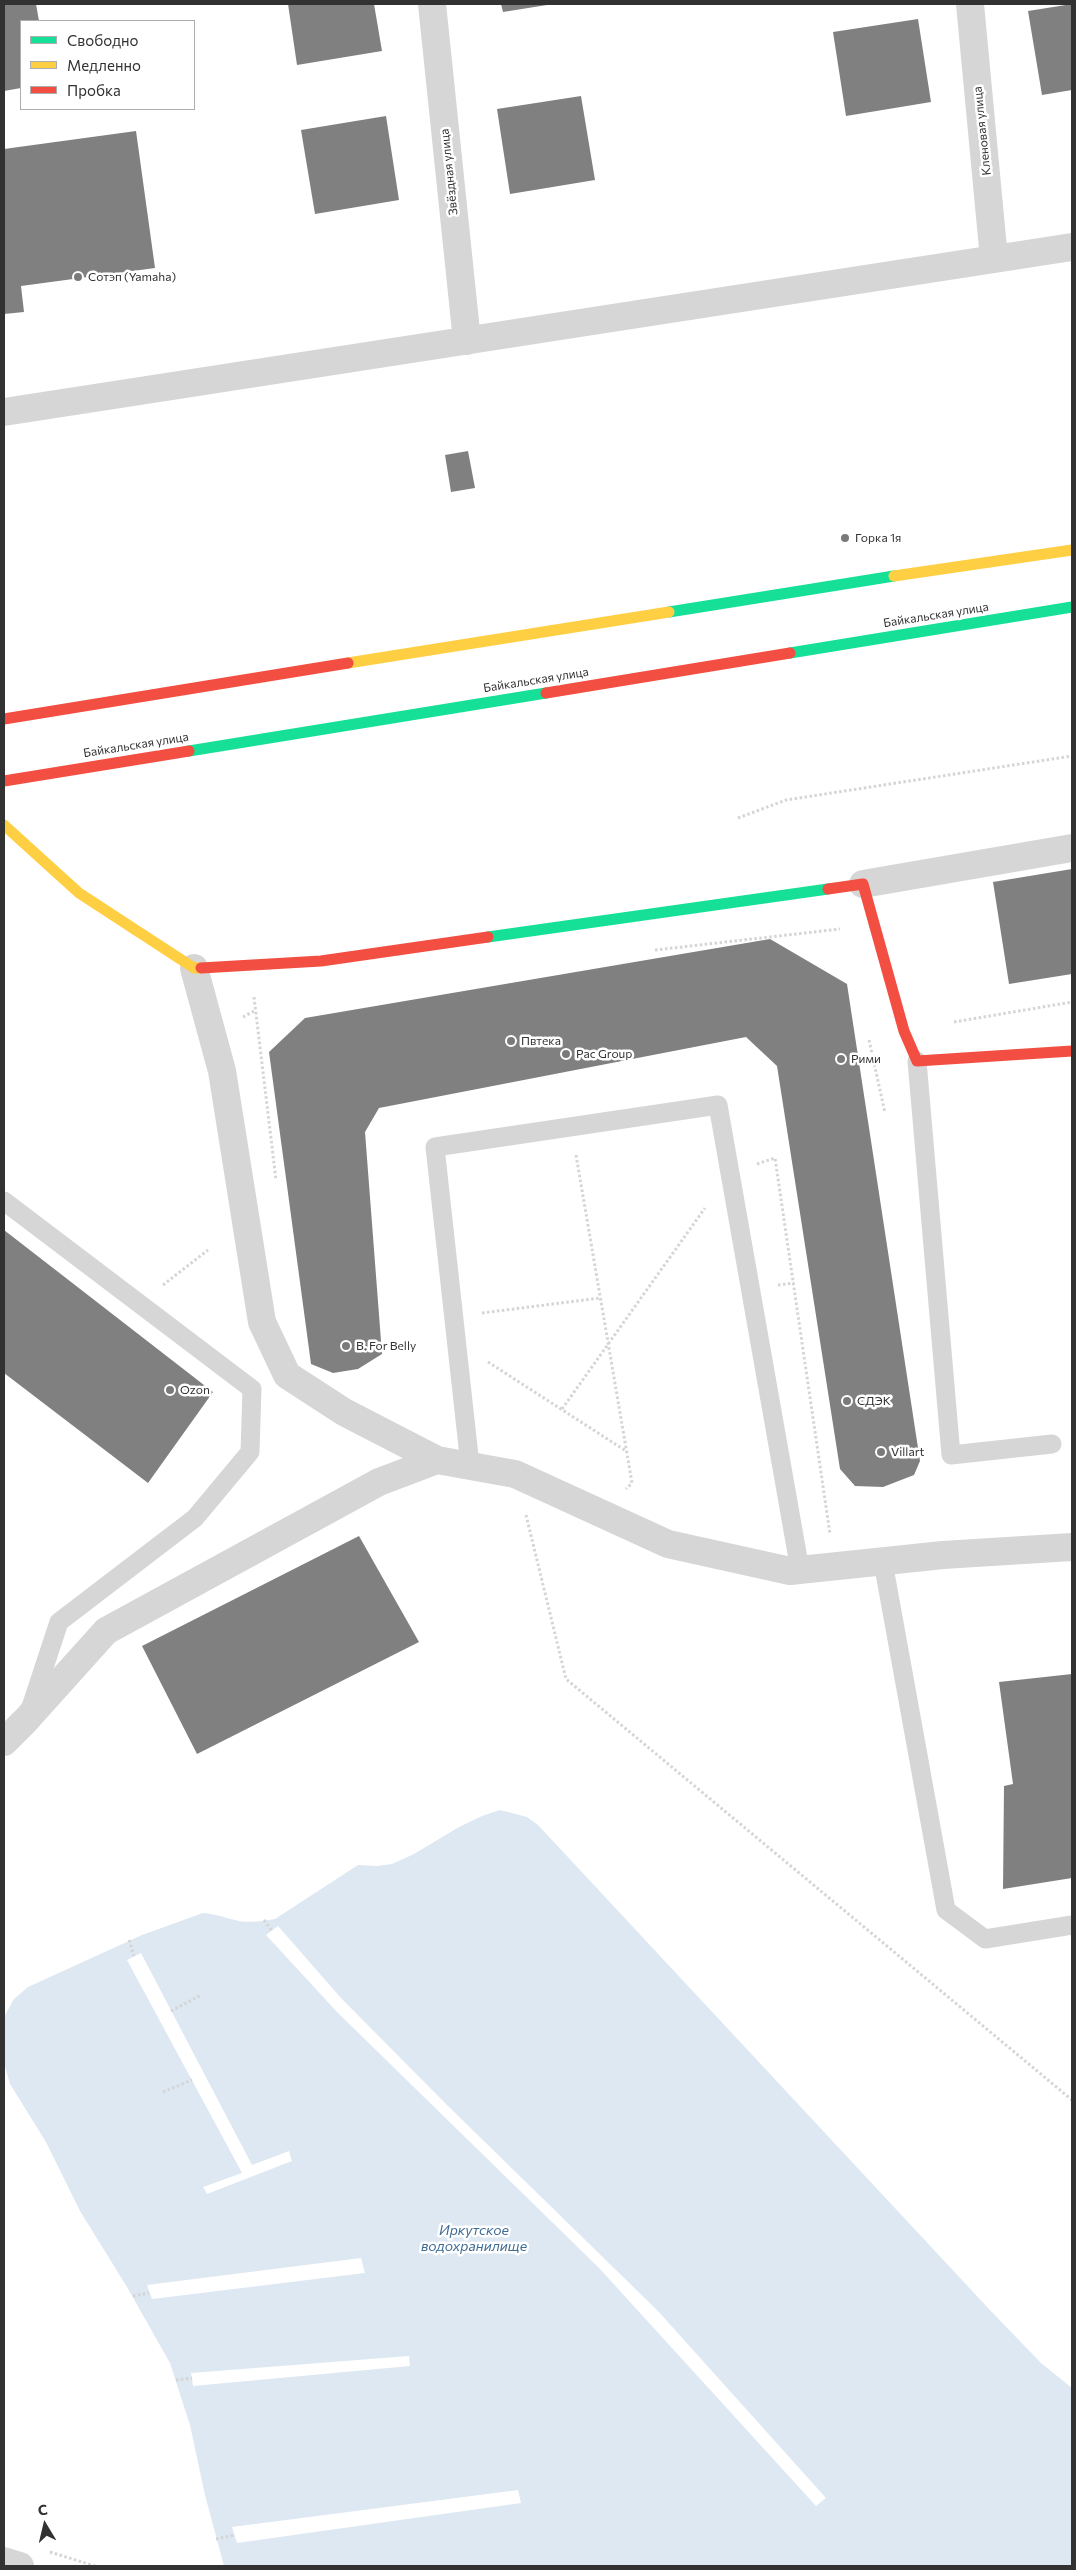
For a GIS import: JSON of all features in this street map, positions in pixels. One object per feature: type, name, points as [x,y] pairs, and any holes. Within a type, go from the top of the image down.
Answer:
[{"type":"main road","points":[[4,719],[842,584],[1072,550]]},
{"type":"main road","name":"Байкальская улица","points":[[4,781],[1072,607]]},
{"type":"main road","points":[[4,825],[79,893],[194,968],[321,961],[863,884],[904,1031],[917,1062],[1072,1051]]},
{"type":"street","name":"Звёздная улица","points":[[432,4],[467,341]]},
{"type":"street","name":"Кленовая улица","points":[[970,4],[994,259]]},
{"type":"street","points":[[4,412],[1072,247]]},
{"type":"street","points":[[863,884],[1072,848]]},
{"type":"street","points":[[194,968],[222,1071],[262,1322],[287,1375],[344,1412],[437,1460],[516,1474],[668,1544],[790,1571],[1072,1547]]},
{"type":"street","points":[[4,1742],[106,1631],[371,1486],[437,1460]]},
{"type":"street","points":[[4,2561],[20,2566]]},
{"type":"lane","points":[[917,1062],[951,1455],[1052,1444]]},
{"type":"lane","points":[[470,1465],[435,1147],[718,1105],[800,1570]]},
{"type":"lane","points":[[4,1201],[252,1389],[250,1452],[195,1518],[59,1622],[26,1720]]},
{"type":"lane","points":[[884,1562],[946,1910],[985,1939],[1072,1926]]},
{"type":"path","points":[[738,818],[786,800],[1072,756]]},
{"type":"path","points":[[648,951],[845,929]]},
{"type":"path","points":[[250,965],[277,1187]]},
{"type":"path","points":[[254,996],[264,995]]},
{"type":"path","points":[[904,1031],[1072,1002]]},
{"type":"path","points":[[869,1039],[885,1114]]},
{"type":"path","points":[[572,1126],[632,1483],[606,1515]]},
{"type":"path","points":[[562,1409],[730,1173],[776,1158],[835,1567]]},
{"type":"path","points":[[139,1304],[208,1250]]},
{"type":"path","points":[[454,1317],[600,1298]]},
{"type":"path","points":[[457,1341],[626,1451]]},
{"type":"path","points":[[516,1474],[566,1679],[1072,2100]]},
{"type":"path","points":[[264,1920],[272,1931]]},
{"type":"path","points":[[129,1940],[134,1956]]},
{"type":"path","points":[[171,2011],[201,1995]]},
{"type":"path","points":[[163,2092],[192,2080]]},
{"type":"path","points":[[133,2296],[149,2293]]},
{"type":"path","points":[[176,2380],[192,2378]]},
{"type":"path","points":[[216,2540],[235,2535]]},
{"type":"water","name":"Иркутское водохранилище","points":[[500,1810],[527,1817],[538,1825],[989,2309],[1041,2363],[1072,2388],[1072,2566],[224,2566],[205,2495],[190,2425],[170,2363],[127,2287],[80,2211],[46,2142],[10,2084],[4,2063],[4,2017],[14,1999],[28,1987],[142,1935],[203,1913],[243,1922],[275,1919],[358,1865],[377,1866],[392,1864],[414,1854],[459,1827]]},
{"type":"pier","points":[[278,1926],[341,1998],[446,2104],[658,2311],[826,2498],[816,2506],[599,2268],[337,2012],[266,1935]]},
{"type":"pier","points":[[141,1953],[252,2165],[289,2151],[292,2161],[207,2194],[203,2187],[242,2173],[127,1960]]},
{"type":"pier","points":[[361,2258],[365,2273],[152,2299],[147,2285]]},
{"type":"pier","points":[[409,2356],[410,2366],[193,2386],[191,2373]]},
{"type":"pier","points":[[518,2490],[521,2503],[237,2543],[232,2527]]},
{"type":"building","points":[[36,4],[39,20],[20,20],[20,88],[4,91],[4,5]]},
{"type":"building","points":[[288,4],[374,4],[382,51],[297,65]]},
{"type":"building","points":[[501,4],[546,4],[547,5],[503,12]]},
{"type":"building","points":[[1072,4],[1072,90],[1042,95],[1028,11]]},
{"type":"building","points":[[918,19],[931,102],[846,116],[833,32]]},
{"type":"building","points":[[581,96],[595,180],[510,194],[497,109]]},
{"type":"building","points":[[386,116],[399,200],[315,214],[301,130]]},
{"type":"building","points":[[136,131],[155,268],[21,286],[24,312],[4,314],[4,149]]},
{"type":"building","points":[[468,451],[475,488],[451,492],[445,455]]},
{"type":"building","points":[[1072,869],[1072,974],[1009,984],[993,882]]},
{"type":"building","points":[[770,939],[847,984],[920,1461],[914,1475],[883,1487],[855,1486],[840,1469],[777,1066],[746,1037],[379,1108],[365,1132],[382,1354],[358,1369],[333,1373],[311,1364],[269,1052],[305,1018]]},
{"type":"building","points":[[4,1230],[213,1392],[148,1483],[4,1373]]},
{"type":"building","points":[[359,1536],[419,1642],[197,1754],[142,1646]]},
{"type":"building","points":[[1072,1674],[1072,1878],[1003,1889],[1004,1786],[1013,1784],[999,1682]]},
{"type":"traffic: fast","points":[[669,612],[894,576]]},
{"type":"traffic: fast","points":[[790,653],[1072,607]]},
{"type":"traffic: fast","points":[[189,751],[546,693]]},
{"type":"traffic: fast","points":[[488,937],[828,889]]},
{"type":"traffic: slow","points":[[894,576],[1072,550]]},
{"type":"traffic: slow","points":[[348,663],[669,612]]},
{"type":"traffic: slow","points":[[4,825],[79,893],[194,968],[201,968]]},
{"type":"traffic: jam","points":[[546,693],[790,653]]},
{"type":"traffic: jam","points":[[4,719],[348,663]]},
{"type":"traffic: jam","points":[[4,781],[189,751]]},
{"type":"traffic: jam","points":[[828,889],[863,884],[904,1031],[917,1061],[1072,1051]]},
{"type":"traffic: jam","points":[[201,968],[321,961],[488,937]]},
{"type":"place","name":"Сотэп (Yamaha)","points":[[78,277]]},
{"type":"place","name":"Горка 1я","points":[[845,538]]},
{"type":"place","name":"Пвтека","points":[[511,1041]]},
{"type":"place","name":"Pac Group","points":[[566,1054]]},
{"type":"place","name":"Рими","points":[[841,1059]]},
{"type":"place","name":"B. For Belly","points":[[346,1346]]},
{"type":"place","name":"Ozon","points":[[170,1390]]},
{"type":"place","name":"СДЭК","points":[[847,1401]]},
{"type":"place","name":"Villart","points":[[881,1452]]}]
